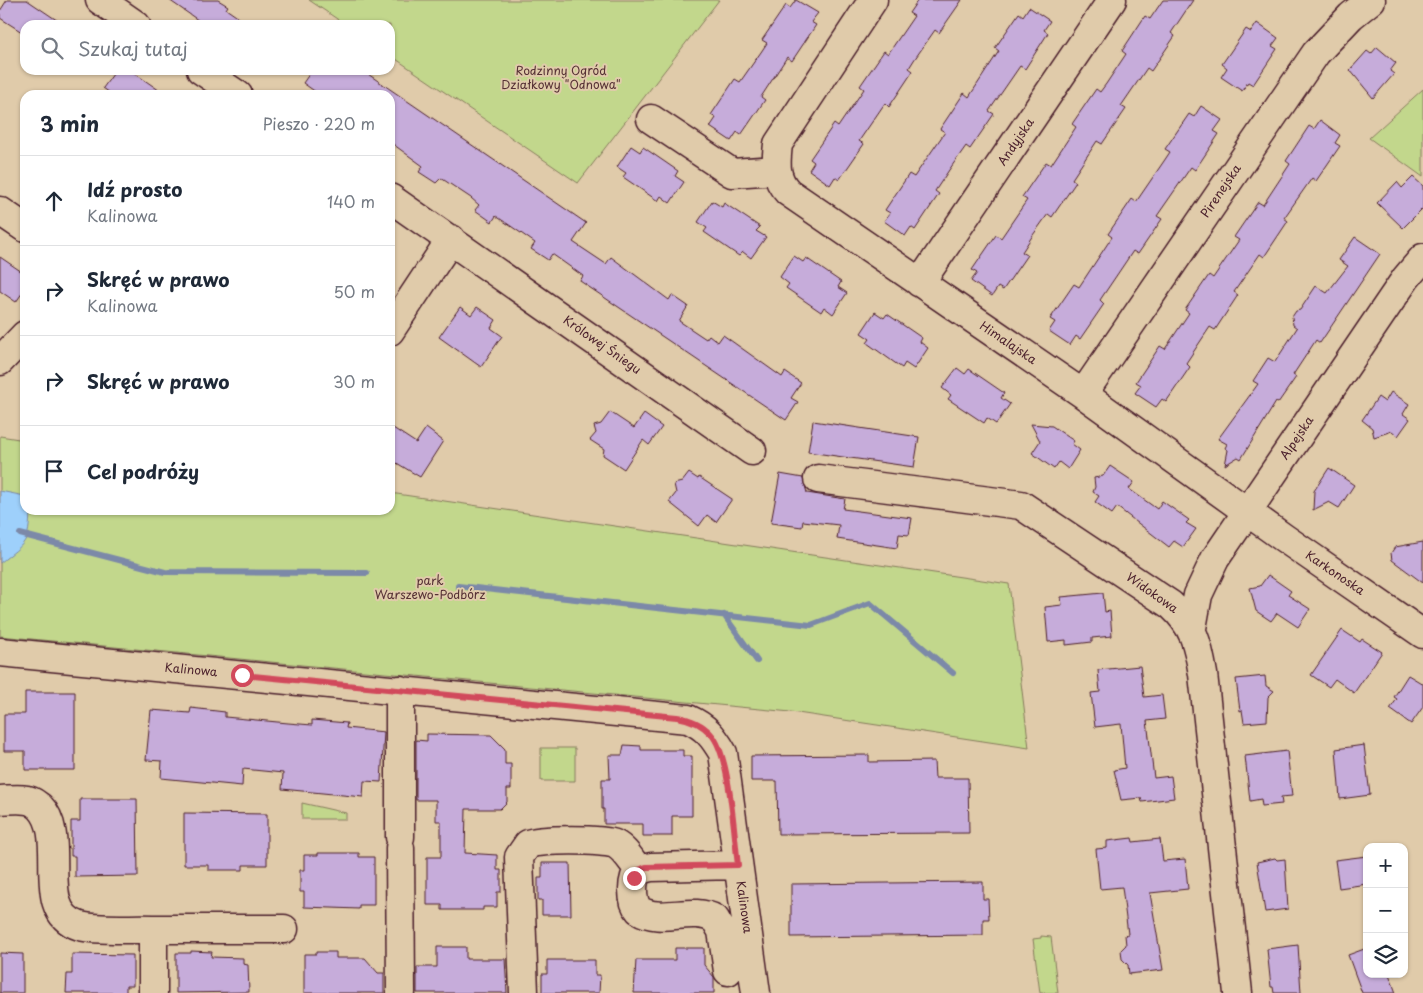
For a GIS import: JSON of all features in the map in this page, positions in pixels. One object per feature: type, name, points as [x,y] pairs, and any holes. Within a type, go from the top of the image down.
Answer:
[{"type":"street","points":[[100,0],[129,20]]},
{"type":"street","points":[[650,119],[732,173],[776,170],[778,144],[784,132],[872,0]]},
{"type":"street","name":"Andyjska","points":[[920,283],[1112,0]]},
{"type":"street","name":"Pirenejska","points":[[1083,394],[1316,52],[1351,16],[1371,0]]},
{"type":"street","points":[[208,75],[231,90]]},
{"type":"street","name":"Himalajska","points":[[776,170],[778,179],[788,192],[1083,394],[1247,512]]},
{"type":"street","name":"Królowej Śniegu","points":[[395,201],[452,239],[752,451]]},
{"type":"street","points":[[0,210],[20,224]]},
{"type":"street","points":[[395,324],[452,239]]},
{"type":"street","name":"Alpejska","points":[[1192,628],[1198,595],[1215,559],[1406,278],[1423,258]]},
{"type":"street","points":[[0,361],[20,340]]},
{"type":"street","name":"Widokowa","points":[[818,479],[1021,505],[1172,605],[1192,628],[1203,674],[1238,993]]},
{"type":"street","name":"Karkonoska","points":[[1247,512],[1423,634]]},
{"type":"street","name":"Kalinowa","points":[[0,652],[688,719],[702,726],[712,735],[723,753],[756,993]]},
{"type":"street","points":[[400,690],[401,993]]},
{"type":"street","points":[[0,800],[27,800],[36,803],[46,814],[52,830],[54,894],[63,915],[82,926],[153,929],[284,929]]},
{"type":"street","points":[[524,993],[519,857],[524,848],[540,840],[609,843],[624,851],[639,870]]},
{"type":"street","points":[[728,971],[721,925],[715,919],[703,915],[651,916],[639,910],[634,898],[634,884],[639,870],[646,867],[738,865]]},
{"type":"street","points":[[153,929],[153,993]]},
{"type":"green space","name":"Rodzinny Ogród Działkowy \"Odnowa\"","points":[[309,0],[719,0],[578,183],[395,58],[395,20],[339,20]]},
{"type":"green space","points":[[1423,89],[1423,177],[1369,138]]},
{"type":"green space","name":"park Warszewo-Podbórz","points":[[0,436],[20,439],[20,515],[395,515],[395,494],[1009,584],[1029,748],[791,712],[0,636]]},
{"type":"green space","points":[[541,748],[575,748],[575,781],[541,781]]},
{"type":"green space","points":[[302,803],[346,813],[346,819],[302,819]]},
{"type":"green space","points":[[1041,936],[1051,937],[1058,993],[1040,993],[1033,939],[1041,938]]},
{"type":"water","points":[[0,491],[20,495],[20,515],[30,515],[29,530],[21,546],[0,563]]},
{"type":"building","points":[[7,0],[27,0],[57,20],[20,20],[20,31],[0,18],[0,11]]},
{"type":"building","points":[[169,0],[218,0],[228,6],[226,9],[242,20],[198,20]]},
{"type":"building","points":[[796,0],[818,13],[811,22],[816,25],[792,61],[787,57],[761,97],[765,100],[741,135],[737,132],[731,141],[710,127],[716,118],[711,115],[735,79],[740,82],[761,52],[767,43],[762,40],[786,5],[790,8]]},
{"type":"building","points":[[918,0],[962,0],[939,33],[935,30],[909,68],[913,71],[889,107],[885,103],[859,141],[864,144],[839,180],[835,177],[830,185],[809,170],[814,162],[810,159],[834,124],[838,127],[864,89],[860,86],[884,51],[888,54],[914,16],[909,13]]},
{"type":"building","points":[[1163,0],[1193,0],[1171,33],[1175,36],[1151,71],[1147,68],[1121,106],[1126,109],[1102,144],[1097,141],[1072,179],[1076,182],[1052,217],[1048,214],[1033,235],[1022,252],[1027,255],[1003,290],[998,287],[992,296],[971,281],[977,273],[972,270],[996,235],[1001,238],[1027,200],[1022,197],[1046,162],[1051,165],[1076,127],[1072,124],[1096,89],[1100,92],[1126,54],[1122,51],[1145,16],[1150,19]]},
{"type":"building","points":[[1029,7],[1050,21],[1044,30],[1048,33],[1025,69],[1020,66],[989,111],[994,114],[970,149],[966,146],[949,170],[935,191],[939,194],[915,230],[911,227],[905,236],[884,221],[890,213],[885,210],[909,174],[914,177],[945,132],[940,129],[964,93],[969,97],[999,51],[995,48],[1019,13],[1023,16]]},
{"type":"building","points":[[1257,23],[1278,38],[1272,46],[1277,49],[1253,85],[1248,82],[1242,91],[1221,77],[1227,68],[1222,64],[1246,29],[1251,32]]},
{"type":"building","points":[[1377,47],[1396,63],[1390,71],[1394,74],[1373,98],[1350,70],[1367,51],[1371,54]]},
{"type":"building","points":[[112,75],[137,75],[159,90],[106,90],[103,88]]},
{"type":"building","points":[[309,75],[369,75],[391,90],[313,90],[303,83]]},
{"type":"building","points":[[395,93],[586,223],[573,242],[606,264],[611,257],[669,300],[672,295],[688,306],[679,321],[706,339],[709,335],[718,342],[723,335],[782,377],[785,372],[801,383],[791,398],[798,402],[786,420],[580,281],[583,276],[552,254],[548,260],[531,249],[535,243],[496,216],[492,222],[475,210],[479,205],[471,198],[441,178],[436,183],[419,172],[423,166],[395,146]]},
{"type":"building","points":[[1201,106],[1222,120],[1214,131],[1219,134],[1195,170],[1191,167],[1157,216],[1162,219],[1138,254],[1133,251],[1100,300],[1104,304],[1080,339],[1076,336],[1070,345],[1049,331],[1055,322],[1050,319],[1074,284],[1079,287],[1112,237],[1108,234],[1132,199],[1136,202],[1170,152],[1165,149],[1189,114],[1194,117]]},
{"type":"building","points":[[1320,120],[1340,135],[1335,143],[1340,146],[1316,181],[1312,178],[1284,218],[1288,221],[1264,257],[1260,254],[1234,292],[1238,295],[1215,330],[1210,327],[1186,363],[1190,367],[1166,402],[1162,399],[1156,407],[1135,393],[1141,385],[1136,382],[1160,346],[1165,349],[1189,313],[1185,310],[1209,275],[1213,278],[1239,240],[1234,237],[1258,202],[1263,205],[1290,164],[1286,161],[1309,126],[1314,129]]},
{"type":"building","points":[[631,146],[640,152],[643,147],[678,171],[675,176],[684,182],[670,203],[661,196],[658,201],[623,177],[626,173],[617,167]]},
{"type":"building","points":[[1413,177],[1423,186],[1423,208],[1403,228],[1377,203],[1397,182],[1402,188]]},
{"type":"building","points":[[712,201],[722,207],[724,203],[760,227],[756,231],[766,237],[751,258],[743,252],[739,256],[704,232],[707,228],[698,222]]},
{"type":"building","points":[[1355,237],[1380,254],[1320,343],[1316,340],[1293,375],[1296,377],[1278,403],[1276,402],[1241,459],[1238,457],[1225,465],[1228,450],[1225,448],[1227,444],[1218,439],[1258,384],[1253,381],[1268,358],[1275,362],[1297,328],[1293,325],[1292,317],[1296,311],[1300,310],[1316,286],[1327,293],[1348,266],[1339,260]]},
{"type":"building","points":[[794,256],[803,262],[806,258],[841,282],[838,287],[847,293],[833,314],[824,307],[821,312],[786,288],[789,284],[780,277]]},
{"type":"building","points":[[0,257],[20,271],[20,296],[16,302],[0,291]]},
{"type":"building","points":[[460,307],[471,315],[477,307],[496,320],[491,328],[502,336],[481,367],[439,337]]},
{"type":"building","points":[[875,312],[884,318],[887,314],[922,338],[920,342],[928,348],[914,369],[905,363],[902,368],[867,343],[870,339],[861,333]]},
{"type":"building","points":[[957,368],[965,374],[969,369],[1004,393],[1001,398],[1010,404],[996,424],[987,418],[984,423],[948,399],[951,395],[942,388]]},
{"type":"building","points":[[1391,392],[1409,404],[1403,414],[1410,419],[1398,436],[1392,431],[1374,437],[1372,428],[1362,420],[1378,397],[1385,402]]},
{"type":"building","points":[[610,412],[634,428],[644,414],[662,427],[649,445],[643,440],[624,469],[603,455],[604,449],[590,440],[596,433],[594,426],[601,424]]},
{"type":"building","points":[[813,421],[919,437],[914,467],[808,452]]},
{"type":"building","points":[[1031,424],[1052,426],[1074,441],[1072,444],[1080,450],[1068,469],[1059,462],[1054,469],[1032,453],[1040,441]]},
{"type":"building","points":[[426,428],[443,441],[420,477],[395,462],[395,429],[416,443]]},
{"type":"building","points":[[1110,466],[1134,482],[1129,489],[1157,509],[1162,501],[1189,520],[1186,523],[1196,529],[1183,547],[1174,541],[1169,547],[1117,507],[1112,514],[1095,502],[1099,496],[1093,492],[1095,487],[1094,478],[1103,476]]},
{"type":"building","points":[[1329,468],[1354,485],[1339,508],[1329,502],[1313,510],[1314,491]]},
{"type":"building","points":[[689,473],[698,479],[699,477],[732,499],[716,522],[707,515],[699,526],[669,502],[676,493],[674,484],[682,482]]},
{"type":"building","points":[[780,474],[803,478],[807,493],[845,499],[843,509],[912,518],[909,535],[899,534],[897,548],[837,539],[839,525],[803,521],[802,527],[771,523]]},
{"type":"building","points":[[1423,542],[1423,583],[1392,560],[1391,553],[1395,547]]},
{"type":"building","points":[[1268,575],[1291,591],[1288,595],[1310,609],[1298,627],[1277,613],[1271,621],[1256,611],[1250,588],[1260,586]]},
{"type":"building","points":[[1103,593],[1105,612],[1110,611],[1112,636],[1092,638],[1092,642],[1066,645],[1066,640],[1048,642],[1045,607],[1062,605],[1061,597]]},
{"type":"building","points":[[1342,630],[1360,642],[1362,639],[1382,652],[1354,693],[1335,679],[1329,687],[1311,675]]},
{"type":"building","points":[[1140,666],[1144,697],[1162,695],[1165,719],[1147,721],[1154,778],[1171,776],[1174,798],[1142,802],[1141,798],[1121,800],[1114,770],[1125,768],[1121,724],[1095,727],[1091,693],[1100,692],[1098,670]]},
{"type":"building","points":[[1408,675],[1423,684],[1423,707],[1411,724],[1390,709],[1397,699],[1394,697]]},
{"type":"building","points":[[1265,676],[1266,686],[1274,691],[1268,697],[1267,721],[1244,723],[1242,710],[1240,711],[1236,679]]},
{"type":"building","points":[[25,692],[75,692],[75,770],[25,770],[25,751],[4,751],[4,714],[25,714]]},
{"type":"building","points":[[191,708],[225,712],[225,717],[312,725],[312,720],[347,723],[346,728],[384,732],[381,782],[364,781],[363,797],[282,789],[283,773],[243,769],[242,786],[161,778],[162,761],[146,760],[151,710],[190,713]]},
{"type":"building","points":[[427,734],[491,735],[505,749],[505,764],[511,764],[511,789],[507,789],[507,802],[500,809],[466,809],[465,853],[497,855],[497,870],[501,870],[501,892],[497,892],[497,907],[483,907],[483,910],[442,910],[442,905],[427,905],[427,857],[441,857],[441,821],[436,821],[436,800],[416,800],[416,740],[427,741]]},
{"type":"building","points":[[624,745],[641,746],[641,750],[683,750],[683,756],[692,756],[692,816],[672,816],[672,836],[643,836],[643,824],[604,824],[602,779],[610,779],[609,755],[622,755]]},
{"type":"building","points":[[1364,745],[1370,795],[1340,799],[1336,749]]},
{"type":"building","points":[[1287,751],[1292,796],[1281,797],[1282,804],[1262,806],[1261,799],[1250,801],[1245,756]]},
{"type":"building","points":[[869,755],[869,762],[934,761],[935,778],[968,778],[969,833],[778,834],[777,781],[751,781],[751,756]]},
{"type":"building","points":[[80,799],[137,799],[138,876],[75,877],[75,856],[71,856],[71,821],[80,821]]},
{"type":"building","points":[[184,813],[267,814],[267,865],[243,865],[243,870],[208,870],[208,865],[184,865]]},
{"type":"building","points":[[1132,838],[1133,842],[1160,839],[1163,861],[1185,859],[1188,889],[1150,893],[1163,970],[1129,974],[1128,965],[1122,959],[1121,950],[1126,945],[1125,935],[1128,934],[1122,887],[1100,889],[1096,849],[1107,848],[1107,841]]},
{"type":"building","points":[[318,853],[359,853],[359,857],[374,857],[374,905],[359,905],[359,909],[304,907],[304,892],[300,892],[300,870],[304,870],[304,855],[318,855]]},
{"type":"building","points":[[1363,856],[1363,885],[1339,888],[1335,860]]},
{"type":"building","points":[[1275,858],[1277,860],[1285,859],[1288,909],[1265,912],[1257,862]]},
{"type":"building","points":[[542,863],[570,863],[571,915],[542,915],[542,900],[538,900],[538,878],[542,878]]},
{"type":"building","points":[[983,882],[983,899],[988,899],[989,919],[983,919],[983,935],[791,937],[791,884]]},
{"type":"building","points":[[1298,945],[1301,993],[1274,993],[1273,987],[1271,987],[1267,949]]},
{"type":"building","points":[[437,947],[466,947],[466,959],[505,959],[507,993],[417,993],[417,967],[437,967]]},
{"type":"building","points":[[675,948],[704,948],[704,965],[714,977],[714,993],[634,993],[636,960],[675,960]]},
{"type":"building","points":[[1363,949],[1363,978],[1390,978],[1396,993],[1362,993],[1348,955]]},
{"type":"building","points":[[191,951],[212,952],[211,957],[243,958],[243,964],[248,965],[249,992],[176,993],[176,953],[191,953]]},
{"type":"building","points":[[316,952],[336,952],[336,958],[365,958],[378,973],[384,973],[384,993],[304,993],[304,954],[316,954]]},
{"type":"building","points":[[0,953],[23,954],[23,993],[0,993]]},
{"type":"building","points":[[72,954],[133,955],[133,986],[126,986],[126,993],[66,993],[67,974],[72,974]]},
{"type":"building","points":[[547,960],[595,960],[595,975],[600,975],[599,993],[542,993],[542,974],[547,974]]},
{"type":"waterway","points":[[20,534],[165,572],[367,573]]},
{"type":"waterway","points":[[458,586],[811,625],[870,603],[953,673]]},
{"type":"waterway","points":[[724,615],[757,661]]},
{"type":"route","points":[[242,675],[677,717],[688,719],[702,726],[712,735],[723,753],[738,865],[726,867],[646,867],[639,870],[634,878]]}]
